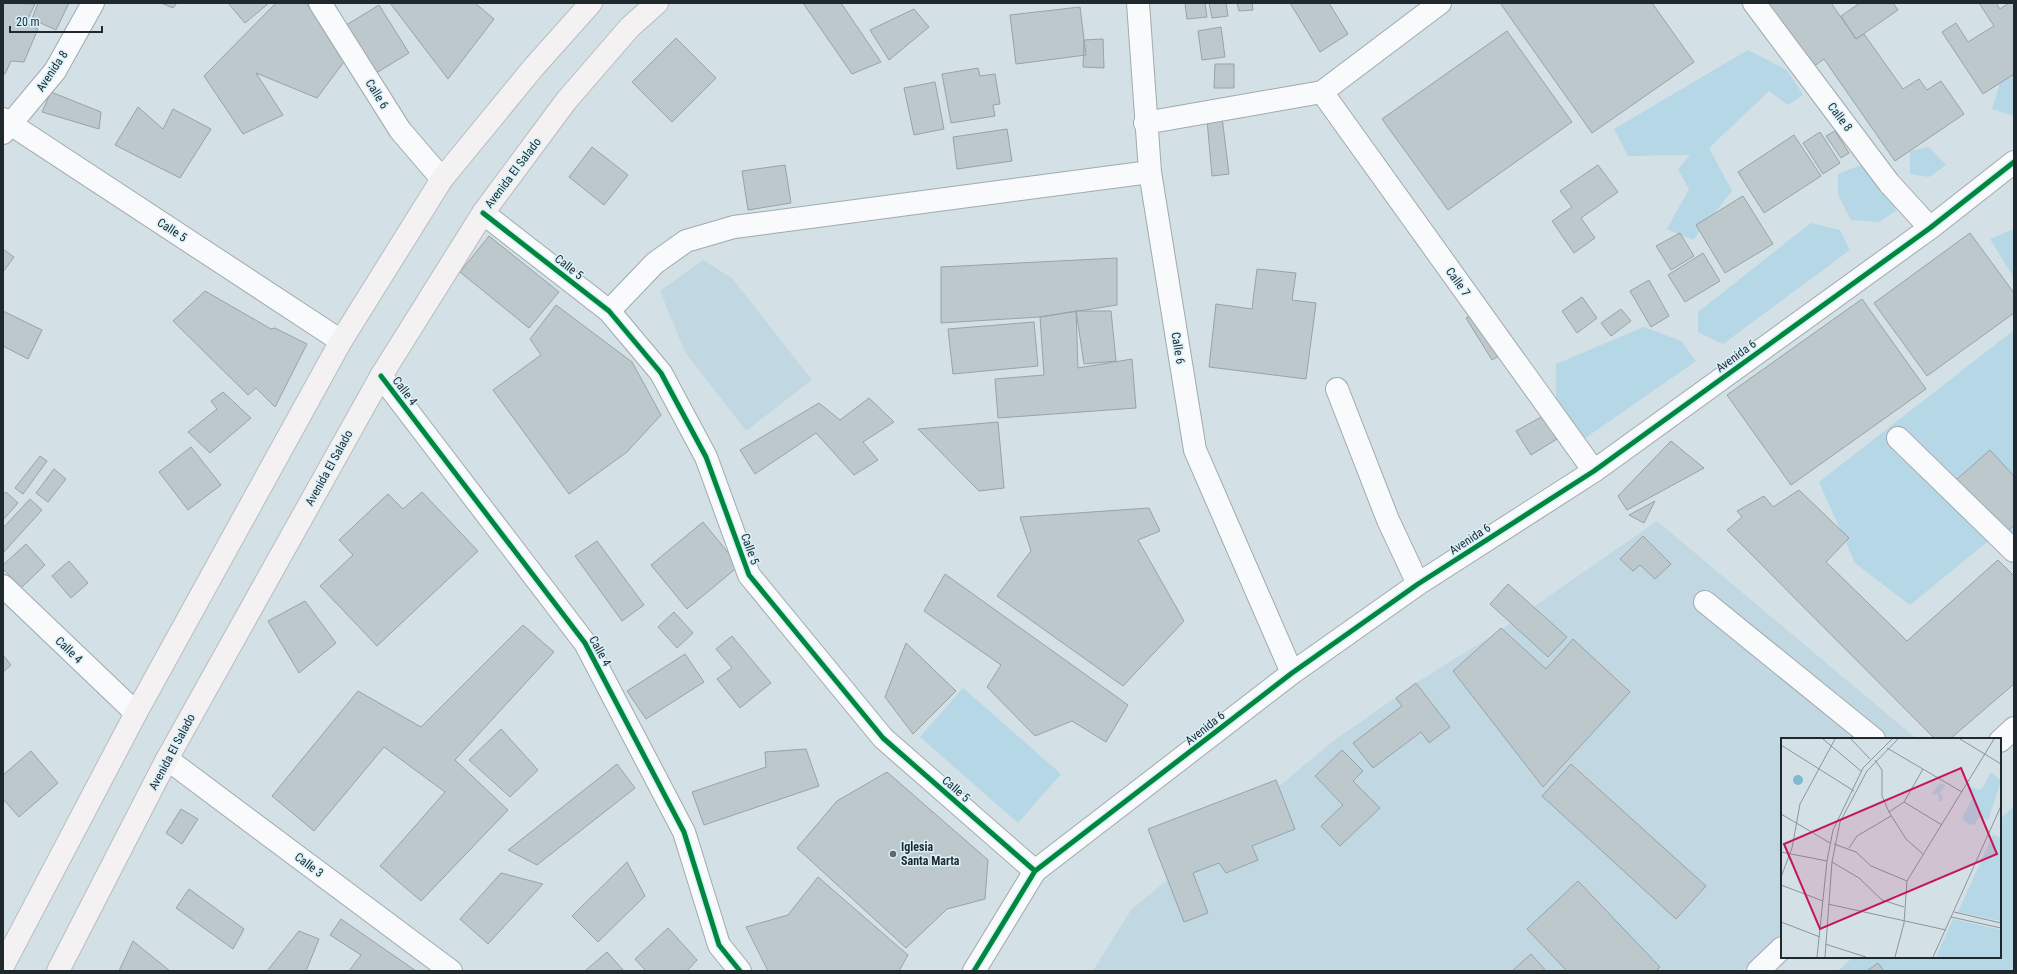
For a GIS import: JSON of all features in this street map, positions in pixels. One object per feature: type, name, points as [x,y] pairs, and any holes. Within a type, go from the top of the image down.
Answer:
[{"type":"main road","points":[[3,966],[136,713],[341,341],[442,179],[533,68],[591,3]]},
{"type":"main road","name":"Avenida El Salado","points":[[58,971],[167,759],[381,376],[483,213],[566,101],[630,28],[656,3]]},
{"type":"street","name":"Avenida 8","points":[[6,125],[55,71],[92,3]]},
{"type":"street","name":"Calle 6","points":[[320,3],[400,130],[442,179]]},
{"type":"street","name":"Calle 6","points":[[1138,3],[1145,123],[1150,172],[1195,450],[1292,673]]},
{"type":"street","points":[[1145,123],[1322,92],[1440,3]]},
{"type":"street","name":"Calle 8","points":[[1754,3],[1889,183],[1930,228]]},
{"type":"street","name":"Calle 7","points":[[1322,92],[1594,471]]},
{"type":"street","name":"Calle 5","points":[[6,125],[341,341]]},
{"type":"street","name":"Avenida 6","points":[[974,971],[1034,871],[1292,673],[1418,584],[1594,471],[1930,228],[2014,162]]},
{"type":"street","points":[[609,311],[655,263],[686,241],[734,226],[1150,172]]},
{"type":"street","name":"Calle 5","points":[[483,213],[609,311],[661,373],[706,457],[749,575],[883,738],[1034,871]]},
{"type":"street","name":"Calle 4","points":[[381,376],[585,643],[684,832],[719,945],[740,971]]},
{"type":"street","points":[[1337,389],[1388,520],[1418,584]]},
{"type":"street","points":[[1898,438],[2014,551]]},
{"type":"street","name":"Calle 4","points":[[3,586],[136,713]]},
{"type":"street","points":[[1705,602],[1873,738]]},
{"type":"street","points":[[2001,740],[2014,728]]},
{"type":"street","name":"Calle 3","points":[[167,759],[451,971]]},
{"type":"street","points":[[1758,971],[1781,949]]},
{"type":"shaded area","points":[[1748,50],[1787,70],[1803,95],[1788,105],[1769,91],[1709,148],[1732,191],[1693,240],[1667,229],[1689,189],[1678,169],[1690,155],[1628,156],[1614,129]]},
{"type":"shaded area","points":[[2014,63],[2014,116],[1992,109],[2000,83]]},
{"type":"shaded area","points":[[1929,147],[1946,165],[1929,177],[1910,174],[1910,151]]},
{"type":"shaded area","points":[[1861,165],[1889,183],[1896,211],[1879,222],[1851,220],[1838,195],[1838,174]]},
{"type":"shaded area","points":[[1811,223],[1840,230],[1850,250],[1723,344],[1698,332],[1698,312]]},
{"type":"shaded area","points":[[2014,229],[2014,278],[1990,239]]},
{"type":"shaded area","points":[[703,260],[732,278],[812,380],[746,431],[685,352],[660,291]]},
{"type":"shaded area","points":[[1644,327],[1681,341],[1696,361],[1581,441],[1556,405],[1556,364]]},
{"type":"shaded area","points":[[2014,330],[2014,564],[1987,542],[1910,605],[1855,563],[1819,482]]},
{"type":"shaded area","points":[[1657,521],[1916,738],[1781,738],[1781,934],[1742,971],[1093,971],[1131,910],[1332,742],[1416,683],[1496,633]]},
{"type":"shaded area","points":[[963,688],[1061,774],[1018,823],[920,737]]},
{"type":"shaded area","points":[[2014,806],[2014,971],[1838,971],[1852,958],[2001,958],[2001,818]]},
{"type":"building","points":[[3,3],[35,4],[26,23],[38,29],[24,62],[11,61],[5,74],[3,73]]},
{"type":"building","points":[[38,3],[69,3],[56,30],[32,19]]},
{"type":"building","points":[[161,3],[177,3],[173,8]]},
{"type":"building","points":[[228,3],[269,3],[245,23]]},
{"type":"building","points":[[276,3],[306,3],[346,59],[317,98],[256,73],[283,115],[243,134],[204,76]]},
{"type":"building","points":[[390,3],[475,3],[494,19],[448,79]]},
{"type":"building","points":[[803,3],[841,3],[881,62],[852,74]]},
{"type":"building","points":[[1185,3],[1205,3],[1207,17],[1187,19]]},
{"type":"building","points":[[1209,3],[1226,3],[1228,16],[1212,18]]},
{"type":"building","points":[[1237,3],[1252,3],[1253,10],[1239,11]]},
{"type":"building","points":[[1290,3],[1329,3],[1348,34],[1320,52]]},
{"type":"building","points":[[1500,3],[1652,3],[1694,62],[1592,133]]},
{"type":"building","points":[[1763,3],[1831,3],[1856,39],[1864,34],[1903,89],[1919,79],[1927,90],[1941,81],[1964,114],[1895,161],[1824,59],[1810,69]]},
{"type":"building","points":[[1860,3],[1893,3],[1898,10],[1856,39],[1841,16]]},
{"type":"building","points":[[1979,3],[1996,3],[2000,9],[2009,3],[2014,3],[2014,74],[1983,94],[1942,32],[1956,23],[1968,42],[1994,26]]},
{"type":"building","points":[[379,5],[409,53],[373,75],[343,27]]},
{"type":"building","points":[[1080,7],[1086,55],[1016,64],[1010,15]]},
{"type":"building","points":[[914,9],[929,27],[889,60],[870,30]]},
{"type":"building","points":[[1221,27],[1225,57],[1202,60],[1198,31]]},
{"type":"building","points":[[1507,31],[1572,122],[1448,210],[1382,119]]},
{"type":"building","points":[[676,38],[716,78],[672,122],[632,82]]},
{"type":"building","points":[[1103,39],[1104,68],[1083,67],[1084,40]]},
{"type":"building","points":[[1215,64],[1234,64],[1234,88],[1214,88]]},
{"type":"building","points":[[978,68],[980,76],[995,74],[1000,104],[993,105],[995,116],[951,123],[942,74]]},
{"type":"building","points":[[935,82],[944,129],[914,135],[904,88]]},
{"type":"building","points":[[51,92],[101,112],[99,129],[42,112]]},
{"type":"building","points":[[138,107],[163,129],[173,109],[211,129],[180,178],[115,145]]},
{"type":"building","points":[[1222,117],[1229,174],[1212,176],[1207,120]]},
{"type":"building","points":[[1007,129],[1012,161],[957,169],[953,137]]},
{"type":"building","points":[[1835,131],[1849,153],[1841,158],[1826,136]]},
{"type":"building","points":[[1820,132],[1840,163],[1823,174],[1803,143]]},
{"type":"building","points":[[1794,135],[1821,176],[1764,213],[1738,172]]},
{"type":"building","points":[[592,147],[628,175],[604,205],[569,177]]},
{"type":"building","points":[[785,165],[791,203],[748,210],[742,171]]},
{"type":"building","points":[[1598,165],[1618,192],[1581,218],[1595,238],[1574,253],[1552,221],[1572,207],[1560,191]]},
{"type":"building","points":[[1743,196],[1773,244],[1725,273],[1696,225]]},
{"type":"building","points":[[1680,233],[1694,256],[1671,270],[1656,246]]},
{"type":"building","points":[[1970,233],[2014,293],[2014,313],[1927,376],[1874,303]]},
{"type":"building","points":[[489,236],[559,292],[529,328],[460,272]]},
{"type":"building","points":[[3,249],[14,257],[3,272]]},
{"type":"building","points":[[1703,253],[1720,281],[1685,302],[1668,275]]},
{"type":"building","points":[[1117,258],[1117,305],[1040,317],[941,323],[941,267]]},
{"type":"building","points":[[1257,269],[1296,273],[1292,300],[1316,303],[1306,379],[1209,367],[1216,304],[1252,309]]},
{"type":"building","points":[[1649,280],[1669,316],[1651,327],[1630,291]]},
{"type":"building","points":[[205,291],[271,329],[275,328],[307,344],[275,407],[256,388],[248,395],[173,321]]},
{"type":"building","points":[[1582,297],[1597,318],[1577,333],[1562,311]]},
{"type":"building","points":[[1862,299],[1926,389],[1791,485],[1727,395]]},
{"type":"building","points":[[556,305],[632,362],[661,415],[627,452],[569,494],[493,390],[541,355],[530,339]]},
{"type":"building","points":[[1621,309],[1631,321],[1611,336],[1601,323]]},
{"type":"building","points":[[3,311],[42,330],[28,359],[3,346]]},
{"type":"building","points":[[1076,311],[1111,311],[1116,361],[1084,364]]},
{"type":"building","points":[[1076,311],[1078,368],[1132,359],[1136,408],[998,418],[995,379],[1044,375],[1040,317]]},
{"type":"building","points":[[1478,311],[1504,353],[1492,360],[1466,318]]},
{"type":"building","points":[[1034,322],[1038,366],[953,374],[948,329]]},
{"type":"building","points":[[223,392],[251,418],[210,453],[188,432],[217,409],[211,401]]},
{"type":"building","points":[[869,398],[894,422],[863,442],[878,460],[854,475],[816,433],[755,474],[740,450],[819,403],[840,420]]},
{"type":"building","points":[[1543,416],[1557,439],[1531,455],[1516,431]]},
{"type":"building","points":[[998,422],[1004,488],[979,491],[918,429]]},
{"type":"building","points":[[1671,441],[1704,468],[1627,510],[1618,496]]},
{"type":"building","points":[[191,447],[221,485],[188,510],[159,472]]},
{"type":"building","points":[[1990,450],[2014,476],[2014,525],[2005,533],[1956,480]]},
{"type":"building","points":[[40,456],[47,461],[23,494],[15,488]]},
{"type":"building","points":[[54,469],[66,479],[48,502],[36,493]]},
{"type":"building","points":[[1799,490],[1849,538],[1826,562],[1907,641],[1998,560],[2014,576],[2014,684],[1951,738],[1934,738],[1727,530],[1742,517],[1737,511],[1764,496],[1773,507]]},
{"type":"building","points":[[6,492],[18,503],[3,520],[3,495]]},
{"type":"building","points":[[422,492],[478,551],[377,646],[320,586],[353,555],[339,540],[388,494],[403,509]]},
{"type":"building","points":[[30,499],[42,510],[3,553],[3,528]]},
{"type":"building","points":[[1655,501],[1644,523],[1629,515]]},
{"type":"building","points":[[1149,508],[1160,531],[1138,540],[1184,621],[1123,686],[997,596],[1031,551],[1020,517]]},
{"type":"building","points":[[703,522],[739,566],[687,609],[651,565]]},
{"type":"building","points":[[1643,536],[1671,564],[1655,579],[1640,565],[1633,571],[1620,559]]},
{"type":"building","points":[[597,541],[644,605],[622,621],[575,556]]},
{"type":"building","points":[[26,544],[45,565],[21,588],[3,569],[3,565]]},
{"type":"building","points":[[69,561],[88,583],[71,598],[52,576]]},
{"type":"building","points":[[945,574],[1128,705],[1106,742],[1072,721],[1035,736],[987,687],[1001,665],[924,611]]},
{"type":"building","points":[[1508,584],[1567,637],[1548,657],[1490,604]]},
{"type":"building","points":[[305,601],[336,643],[299,673],[268,621]]},
{"type":"building","points":[[674,612],[693,633],[677,648],[658,627]]},
{"type":"building","points":[[523,625],[554,652],[455,760],[508,810],[421,901],[380,866],[445,792],[384,747],[314,831],[272,796],[358,691],[421,727]]},
{"type":"building","points":[[1501,628],[1546,669],[1573,639],[1630,692],[1543,787],[1453,671]]},
{"type":"building","points":[[732,636],[771,683],[740,708],[717,679],[732,668],[716,649]]},
{"type":"building","points":[[906,643],[956,691],[913,734],[885,697]]},
{"type":"building","points":[[685,654],[704,682],[646,719],[627,691]]},
{"type":"building","points":[[3,655],[11,665],[3,672]]},
{"type":"building","points":[[1416,683],[1450,727],[1429,743],[1421,732],[1373,768],[1353,743],[1402,706],[1396,698]]},
{"type":"building","points":[[501,729],[538,770],[510,797],[469,760]]},
{"type":"building","points":[[806,749],[819,786],[704,825],[692,792],[766,767],[765,752]]},
{"type":"building","points":[[1342,750],[1363,771],[1353,781],[1380,808],[1340,846],[1321,826],[1343,805],[1315,776]]},
{"type":"building","points":[[31,751],[58,783],[19,817],[3,799],[3,775]]},
{"type":"building","points":[[617,764],[635,788],[537,865],[508,850]]},
{"type":"building","points":[[1571,764],[1706,886],[1676,919],[1542,796]]},
{"type":"building","name":"Iglesia Santa Marta","points":[[887,772],[988,860],[985,899],[947,909],[906,948],[797,848],[837,801]]},
{"type":"building","points":[[1276,780],[1295,829],[1252,846],[1258,860],[1226,873],[1219,863],[1193,873],[1208,913],[1184,922],[1148,829]]},
{"type":"building","points":[[181,809],[198,819],[182,844],[166,833]]},
{"type":"building","points":[[627,862],[645,896],[598,942],[572,916]]},
{"type":"building","points":[[501,873],[543,884],[488,944],[460,919]]},
{"type":"building","points":[[818,877],[908,955],[899,971],[768,971],[746,927],[788,915]]},
{"type":"building","points":[[1578,881],[1660,967],[1656,971],[1567,971],[1527,929]]},
{"type":"building","points":[[189,889],[244,929],[233,949],[176,908]]},
{"type":"building","points":[[341,919],[416,971],[349,971],[361,955],[330,935]]},
{"type":"building","points":[[668,928],[697,960],[687,971],[646,971],[635,959]]},
{"type":"building","points":[[299,931],[319,939],[306,971],[267,971]]},
{"type":"building","points":[[133,941],[170,971],[119,971]]},
{"type":"building","points":[[607,952],[624,971],[585,971]]},
{"type":"building","points":[[1531,954],[1546,971],[1512,971]]},
{"type":"building","points":[[1878,963],[1884,971],[1867,971]]},
{"type":"cycle path","points":[[974,971],[1035,871],[1292,673],[1418,584],[1594,471],[1930,228],[2014,162]]},
{"type":"cycle path","points":[[483,213],[609,311],[661,373],[706,457],[749,575],[883,738],[1035,871]]},
{"type":"cycle path","points":[[381,376],[585,643],[684,832],[719,945],[740,971]]},
{"type":"place","name":"Iglesia Santa Marta","points":[[893,854]]}]
